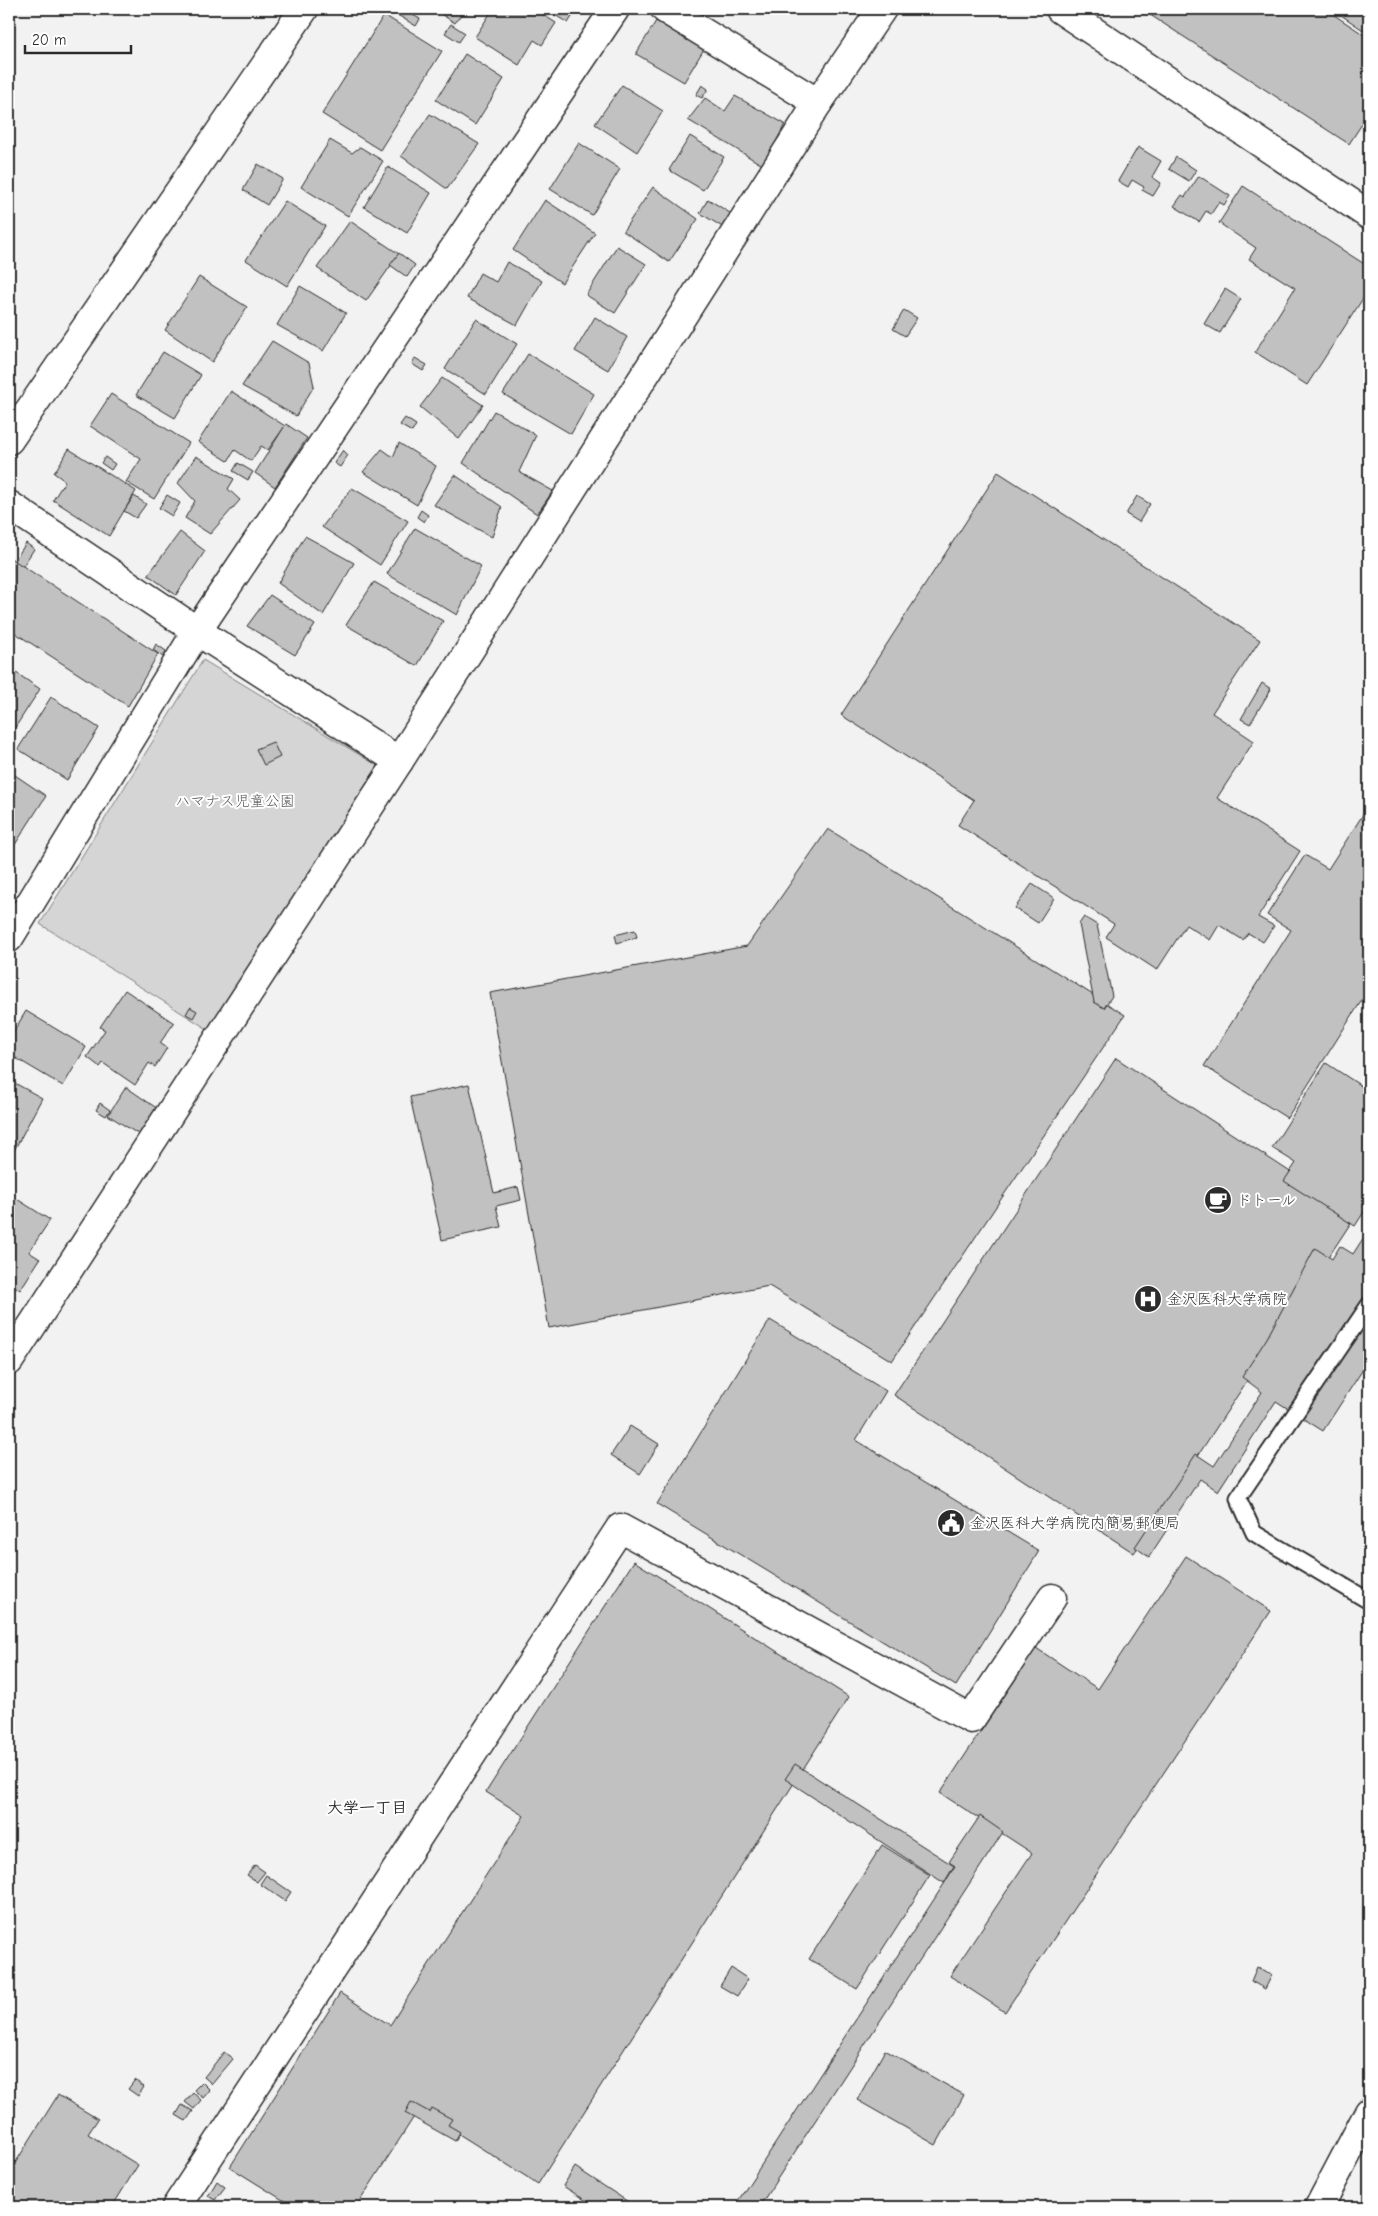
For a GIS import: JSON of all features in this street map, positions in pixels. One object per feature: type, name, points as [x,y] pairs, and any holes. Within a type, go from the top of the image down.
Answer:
[{"type":"street","points":[[9,440],[304,9]]},
{"type":"street","points":[[9,938],[197,631],[615,9]]},
{"type":"street","points":[[665,9],[818,103]]},
{"type":"street","points":[[9,1361],[399,761],[818,103],[882,9]]},
{"type":"street","points":[[1060,9],[1369,215]]},
{"type":"street","points":[[9,505],[197,631],[399,761]]},
{"type":"street","points":[[176,2207],[620,1528],[971,1719],[1052,1598]]},
{"type":"street","points":[[1319,2207],[1369,2112]]},
{"type":"lane","points":[[1369,1306],[1238,1498],[1254,1533],[1369,1601]]},
{"type":"green space","name":"ハマナス児童公園","points":[[203,660],[378,766],[209,1030],[40,924]]},
{"type":"building","points":[[390,9],[402,9],[420,19],[416,26]]},
{"type":"building","points":[[433,9],[465,9],[455,23]]},
{"type":"building","points":[[493,9],[534,9],[556,23],[542,45],[534,40],[519,65],[475,37]]},
{"type":"building","points":[[545,9],[577,9],[568,23]]},
{"type":"building","points":[[1141,9],[1325,9],[1369,38],[1369,113],[1349,144]]},
{"type":"building","points":[[1341,9],[1369,9],[1369,34],[1338,13]]},
{"type":"building","points":[[384,15],[442,51],[380,150],[322,114]]},
{"type":"building","points":[[656,21],[704,49],[684,82],[636,54]]},
{"type":"building","points":[[451,24],[465,33],[459,42],[445,33]]},
{"type":"building","points":[[465,54],[504,79],[475,125],[436,100]]},
{"type":"building","points":[[622,85],[663,111],[637,152],[595,124]]},
{"type":"building","points":[[702,85],[708,89],[702,98],[696,95]]},
{"type":"building","points":[[735,96],[785,124],[764,166],[688,120],[705,98],[725,111]]},
{"type":"building","points":[[1369,105],[1369,115],[1364,112]]},
{"type":"building","points":[[430,114],[479,144],[447,189],[401,156]]},
{"type":"building","points":[[690,136],[724,157],[703,190],[669,170]]},
{"type":"building","points":[[330,140],[352,153],[360,147],[383,161],[348,216],[301,187]]},
{"type":"building","points":[[579,143],[620,169],[592,215],[550,189]]},
{"type":"building","points":[[1138,147],[1161,161],[1152,177],[1161,183],[1153,196],[1142,190],[1144,187],[1132,180],[1128,187],[1118,181]]},
{"type":"building","points":[[1176,157],[1196,170],[1189,181],[1169,169]]},
{"type":"building","points":[[258,164],[283,179],[267,205],[243,190]]},
{"type":"building","points":[[388,167],[431,193],[407,233],[364,207]]},
{"type":"building","points":[[1199,176],[1230,196],[1224,205],[1219,202],[1211,214],[1206,211],[1199,222],[1174,206],[1182,195],[1185,197]]},
{"type":"building","points":[[1243,186],[1369,267],[1369,289],[1307,385],[1255,352],[1295,288],[1249,259],[1256,248],[1219,223]]},
{"type":"building","points":[[653,187],[698,219],[669,262],[623,231]]},
{"type":"building","points":[[708,199],[733,215],[724,228],[700,213]]},
{"type":"building","points":[[545,200],[595,233],[562,283],[513,250]]},
{"type":"building","points":[[285,201],[325,226],[287,286],[246,260]]},
{"type":"building","points":[[350,221],[399,254],[366,301],[317,268]]},
{"type":"building","points":[[617,246],[646,264],[615,313],[586,295]]},
{"type":"building","points":[[399,253],[415,265],[407,277],[390,265]]},
{"type":"building","points":[[507,262],[542,281],[517,325],[467,298],[480,273],[496,282]]},
{"type":"building","points":[[199,277],[247,307],[212,362],[165,330]]},
{"type":"building","points":[[300,286],[346,313],[323,351],[277,325]]},
{"type":"building","points":[[1225,289],[1241,299],[1220,333],[1204,324]]},
{"type":"building","points":[[904,310],[917,318],[905,336],[893,329]]},
{"type":"building","points":[[595,317],[627,337],[608,370],[575,351]]},
{"type":"building","points":[[476,319],[517,344],[486,394],[445,369]]},
{"type":"building","points":[[272,341],[309,363],[314,386],[296,416],[242,386]]},
{"type":"building","points":[[163,352],[201,375],[175,418],[136,395]]},
{"type":"building","points":[[528,354],[594,394],[571,434],[503,394]]},
{"type":"building","points":[[415,358],[427,365],[423,371],[412,364]]},
{"type":"building","points":[[442,378],[483,405],[459,439],[420,407]]},
{"type":"building","points":[[231,391],[285,426],[268,450],[261,446],[251,461],[235,450],[228,461],[198,442]]},
{"type":"building","points":[[111,394],[189,443],[154,499],[126,482],[141,459],[90,426]]},
{"type":"building","points":[[494,411],[536,435],[519,472],[553,491],[537,514],[463,463]]},
{"type":"building","points":[[405,418],[416,425],[412,432],[400,425]]},
{"type":"building","points":[[286,424],[307,438],[275,487],[255,473]]},
{"type":"building","points":[[399,443],[436,466],[417,505],[363,472],[382,449],[393,457]]},
{"type":"building","points":[[69,449],[136,491],[109,536],[53,500],[65,481],[54,473]]},
{"type":"building","points":[[343,450],[348,455],[340,467],[334,463]]},
{"type":"building","points":[[196,456],[234,479],[228,489],[240,500],[210,534],[185,518],[195,501],[178,483]]},
{"type":"building","points":[[105,457],[115,464],[111,470],[101,463]]},
{"type":"building","points":[[238,463],[253,472],[248,480],[233,471]]},
{"type":"building","points":[[998,472],[1260,640],[1212,713],[1254,741],[1217,798],[1300,851],[1258,917],[1274,926],[1263,942],[1248,933],[1243,940],[1219,925],[1210,940],[1186,925],[1157,970],[1106,937],[1114,924],[958,825],[974,800],[841,715]]},
{"type":"building","points":[[455,475],[502,507],[492,537],[434,505]]},
{"type":"building","points":[[352,488],[408,521],[380,565],[322,527]]},
{"type":"building","points":[[167,495],[180,503],[172,516],[159,508]]},
{"type":"building","points":[[134,496],[146,504],[136,518],[124,511]]},
{"type":"building","points":[[1137,496],[1150,504],[1139,522],[1126,514]]},
{"type":"building","points":[[421,510],[428,515],[424,522],[417,517]]},
{"type":"building","points":[[415,528],[481,566],[457,615],[387,574]]},
{"type":"building","points":[[180,532],[205,551],[176,595],[148,575]]},
{"type":"building","points":[[305,536],[354,563],[323,615],[278,583]]},
{"type":"building","points":[[26,543],[34,549],[21,569],[13,563]]},
{"type":"building","points":[[9,557],[158,654],[128,706],[9,629]]},
{"type":"building","points":[[374,582],[443,621],[417,666],[346,625]]},
{"type":"building","points":[[270,595],[315,625],[295,655],[247,626]]},
{"type":"building","points":[[156,644],[166,651],[163,657],[153,650]]},
{"type":"building","points":[[9,668],[40,689],[9,737]]},
{"type":"building","points":[[1262,683],[1271,689],[1250,724],[1241,719]]},
{"type":"building","points":[[51,697],[99,728],[67,780],[18,749]]},
{"type":"building","points":[[273,742],[280,757],[264,765],[256,749]]},
{"type":"building","points":[[9,771],[46,796],[9,854]]},
{"type":"building","points":[[1369,805],[1369,989],[1287,1118],[1204,1066],[1291,930],[1267,915],[1305,855],[1328,869]]},
{"type":"building","points":[[828,829],[1125,1015],[892,1361],[769,1286],[549,1328],[490,993],[747,946]]},
{"type":"building","points":[[1032,884],[1054,898],[1038,923],[1015,908]]},
{"type":"building","points":[[1084,917],[1097,925],[1112,996],[1104,1008],[1094,1002],[1079,924]]},
{"type":"building","points":[[635,930],[637,937],[617,943],[615,935]]},
{"type":"building","points":[[125,990],[174,1023],[160,1043],[167,1048],[155,1067],[149,1063],[135,1085],[103,1063],[100,1067],[87,1057],[105,1030],[100,1027]]},
{"type":"building","points":[[190,1007],[197,1011],[193,1018],[186,1014]]},
{"type":"building","points":[[26,1011],[86,1047],[63,1086],[9,1054],[9,1039]]},
{"type":"building","points":[[1116,1058],[1356,1215],[1134,1553],[894,1395]]},
{"type":"building","points":[[1326,1063],[1369,1091],[1369,1204],[1355,1226],[1284,1181],[1296,1163],[1272,1148]]},
{"type":"building","points":[[9,1080],[42,1098],[9,1160]]},
{"type":"building","points":[[469,1084],[494,1193],[518,1187],[521,1200],[496,1206],[501,1227],[442,1240],[410,1097]]},
{"type":"building","points":[[126,1087],[158,1109],[141,1136],[108,1115]]},
{"type":"building","points":[[100,1103],[110,1110],[106,1116],[96,1110]]},
{"type":"building","points":[[9,1194],[50,1220],[29,1252],[40,1259],[20,1290],[9,1282]]},
{"type":"building","points":[[1369,1229],[1369,1258],[1366,1263],[1369,1265],[1369,1360],[1323,1431],[1276,1401],[1218,1491],[1200,1479],[1149,1557],[1135,1547],[1196,1454],[1214,1466],[1262,1392],[1242,1377],[1267,1338],[1315,1248],[1332,1259],[1340,1246],[1353,1254]]},
{"type":"building","points":[[770,1320],[886,1391],[856,1440],[1039,1551],[956,1686],[657,1504]]},
{"type":"building","points":[[630,1426],[659,1444],[640,1474],[611,1455]]},
{"type":"building","points":[[1186,1556],[1271,1611],[1005,2012],[950,1976],[1032,1853],[940,1793],[1036,1648],[1098,1689]]},
{"type":"building","points":[[634,1561],[849,1697],[538,2184],[419,2109],[356,2207],[294,2207],[230,2167],[340,1993],[390,2025],[524,1816],[486,1792]]},
{"type":"building","points":[[795,1764],[954,1866],[944,1883],[785,1779]]},
{"type":"building","points":[[980,1816],[1003,1832],[759,2207],[734,2207],[944,1884],[955,1866],[949,1862]]},
{"type":"building","points":[[882,1845],[930,1875],[857,1989],[809,1959]]},
{"type":"building","points":[[255,1865],[265,1872],[257,1882],[247,1875]]},
{"type":"building","points":[[266,1875],[291,1892],[285,1901],[260,1884]]},
{"type":"building","points":[[1257,1967],[1272,1975],[1265,1989],[1251,1981]]},
{"type":"building","points":[[731,1968],[748,1979],[737,1996],[720,1986]]},
{"type":"building","points":[[885,2050],[964,2095],[936,2145],[857,2100]]},
{"type":"building","points":[[224,2052],[233,2059],[212,2084],[204,2077]]},
{"type":"building","points":[[135,2080],[144,2087],[138,2096],[128,2089]]},
{"type":"building","points":[[202,2082],[210,2090],[203,2098],[194,2090]]},
{"type":"building","points":[[193,2093],[201,2100],[194,2109],[185,2102]]},
{"type":"building","points":[[58,2095],[98,2119],[88,2134],[138,2165],[112,2207],[9,2207],[9,2173]]},
{"type":"building","points":[[411,2102],[429,2112],[431,2108],[452,2119],[448,2125],[460,2132],[455,2141],[405,2113]]},
{"type":"building","points":[[182,2105],[193,2111],[186,2121],[176,2115]]},
{"type":"building","points":[[575,2167],[636,2207],[596,2207],[563,2186]]},
{"type":"building","points":[[217,2181],[225,2187],[215,2200],[208,2196]]},
{"type":"place","name":"ドトール","points":[[1218,1200]]},
{"type":"place","name":"金沢医科大学病院","points":[[1148,1299]]},
{"type":"place","name":"金沢医科大学病院内簡易郵便局","points":[[951,1523]]},
{"type":"district","name":"大学一丁目","points":[[367,1807]]}]
